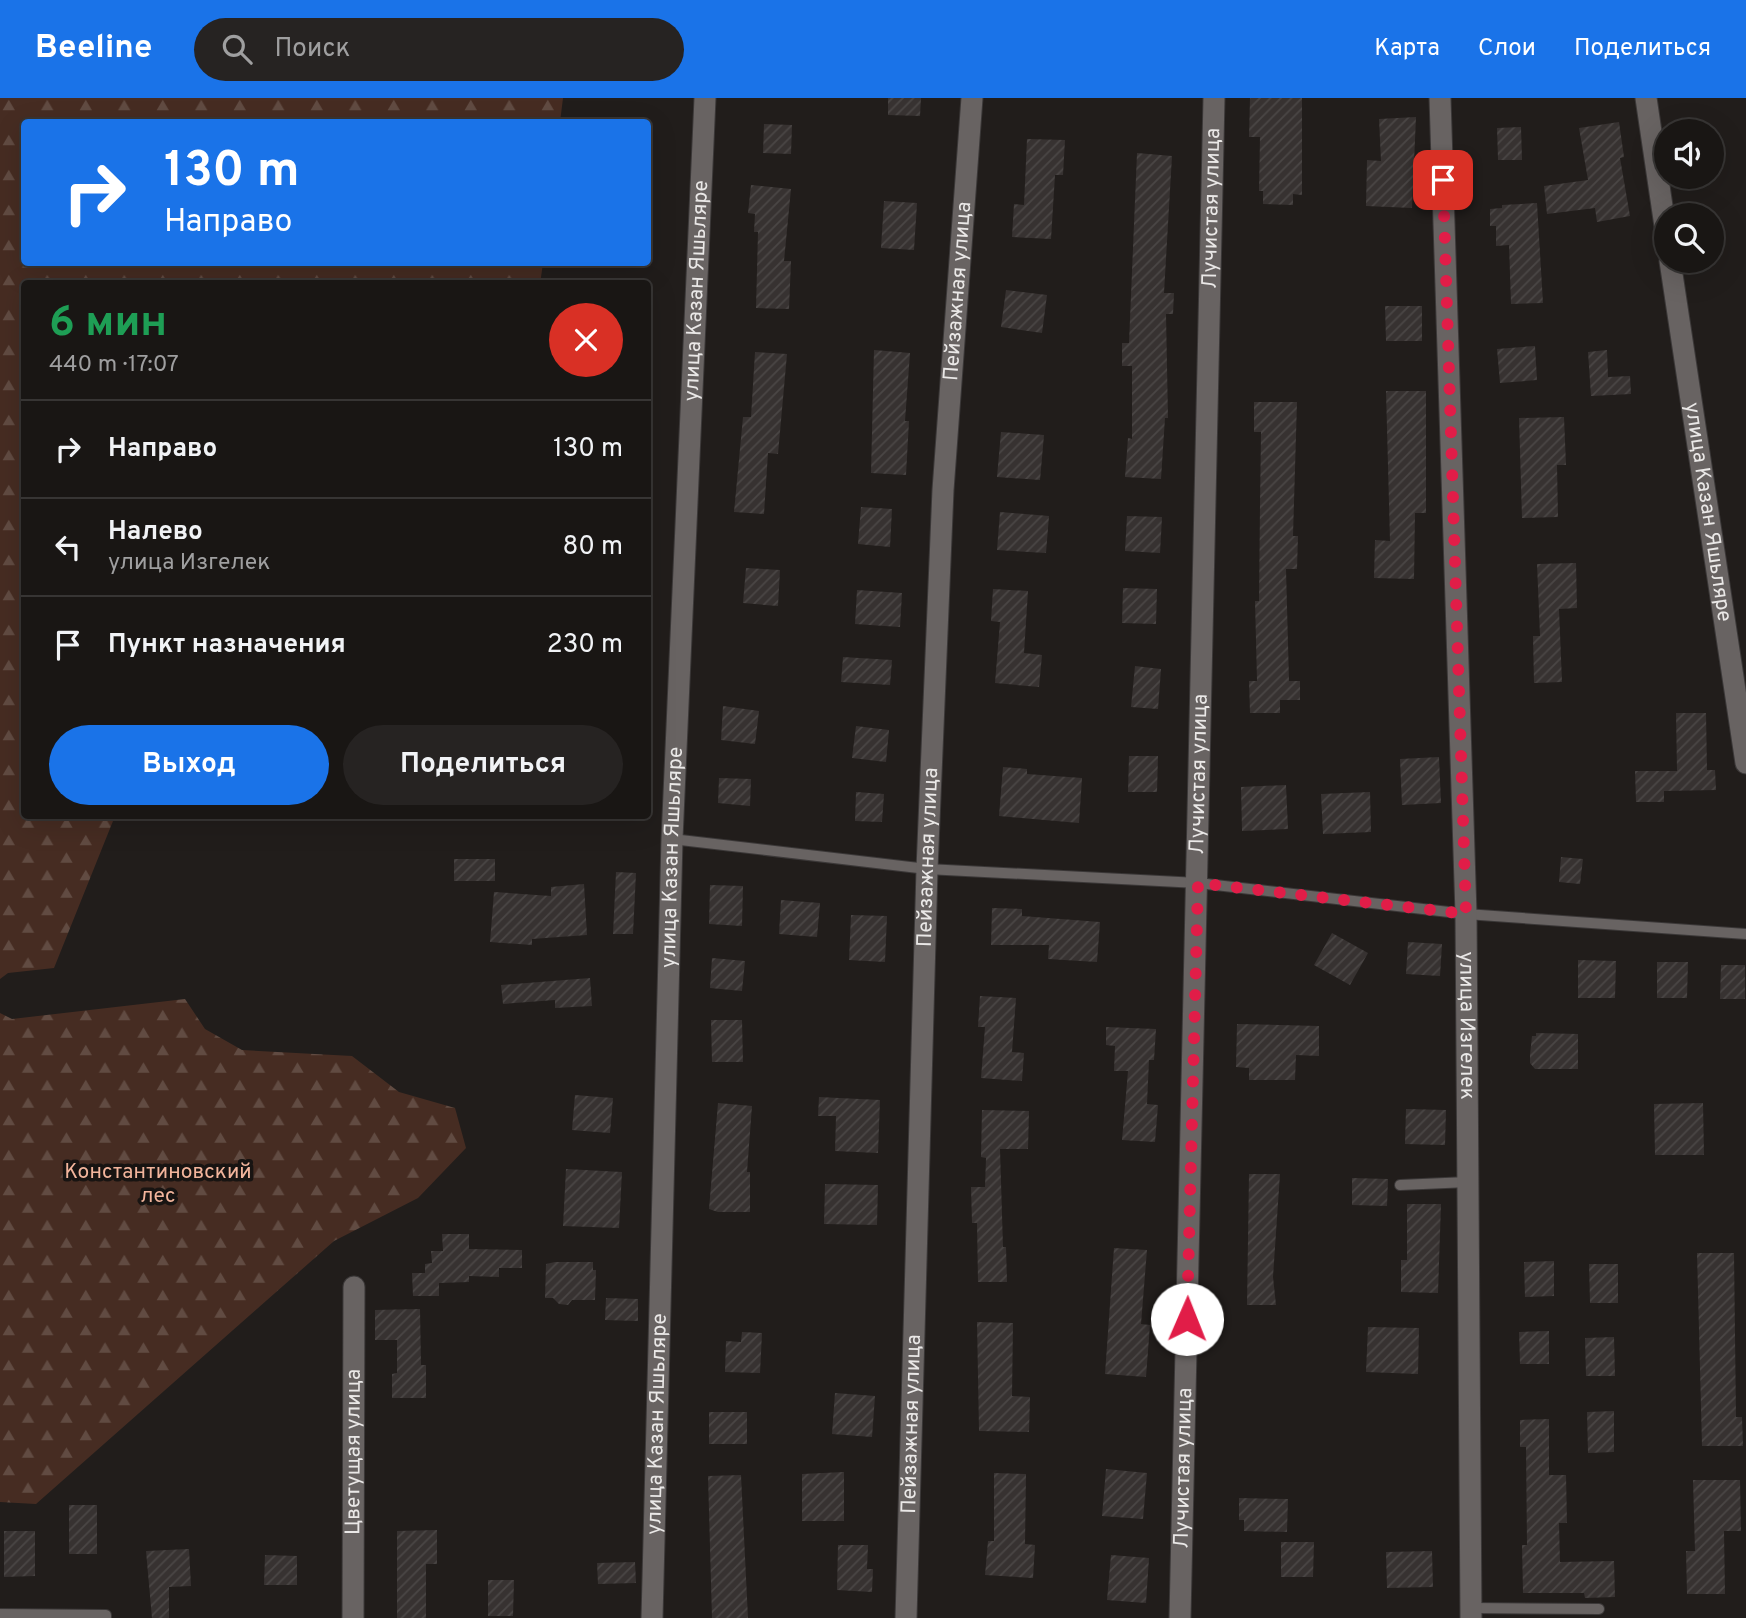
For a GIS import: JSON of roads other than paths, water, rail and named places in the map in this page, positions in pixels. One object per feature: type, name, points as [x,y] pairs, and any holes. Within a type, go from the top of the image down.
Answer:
[{"type":"street","name":"улица Казан Яшьляре","points":[[652,1618],[672,839],[705,98]]},
{"type":"street","name":"Пейзажная улица","points":[[906,1618],[927,869],[943,490],[972,98]]},
{"type":"street","name":"Лучистая улица","points":[[1180,1618],[1214,98]]},
{"type":"street","name":"улица Изгелек","points":[[1440,98],[1466,914],[1471,1613]]},
{"type":"street","points":[[1646,98],[1662,203]]},
{"type":"street","name":"улица Казан Яшьляре","points":[[1672,273],[1746,764]]},
{"type":"street","name":"Цветущая улица","points":[[353,1618],[354,1287]]},
{"type":"lane","points":[[672,839],[927,869],[1198,883],[1466,914],[1746,934]]},
{"type":"lane","points":[[1400,1185],[1468,1182]]},
{"type":"lane","points":[[1471,1613],[1599,1609]]},
{"type":"lane","points":[[0,1614],[106,1615],[106,1618]]},
{"type":"park label","name":"Константиновский лес","points":[[158,1184]]}]
